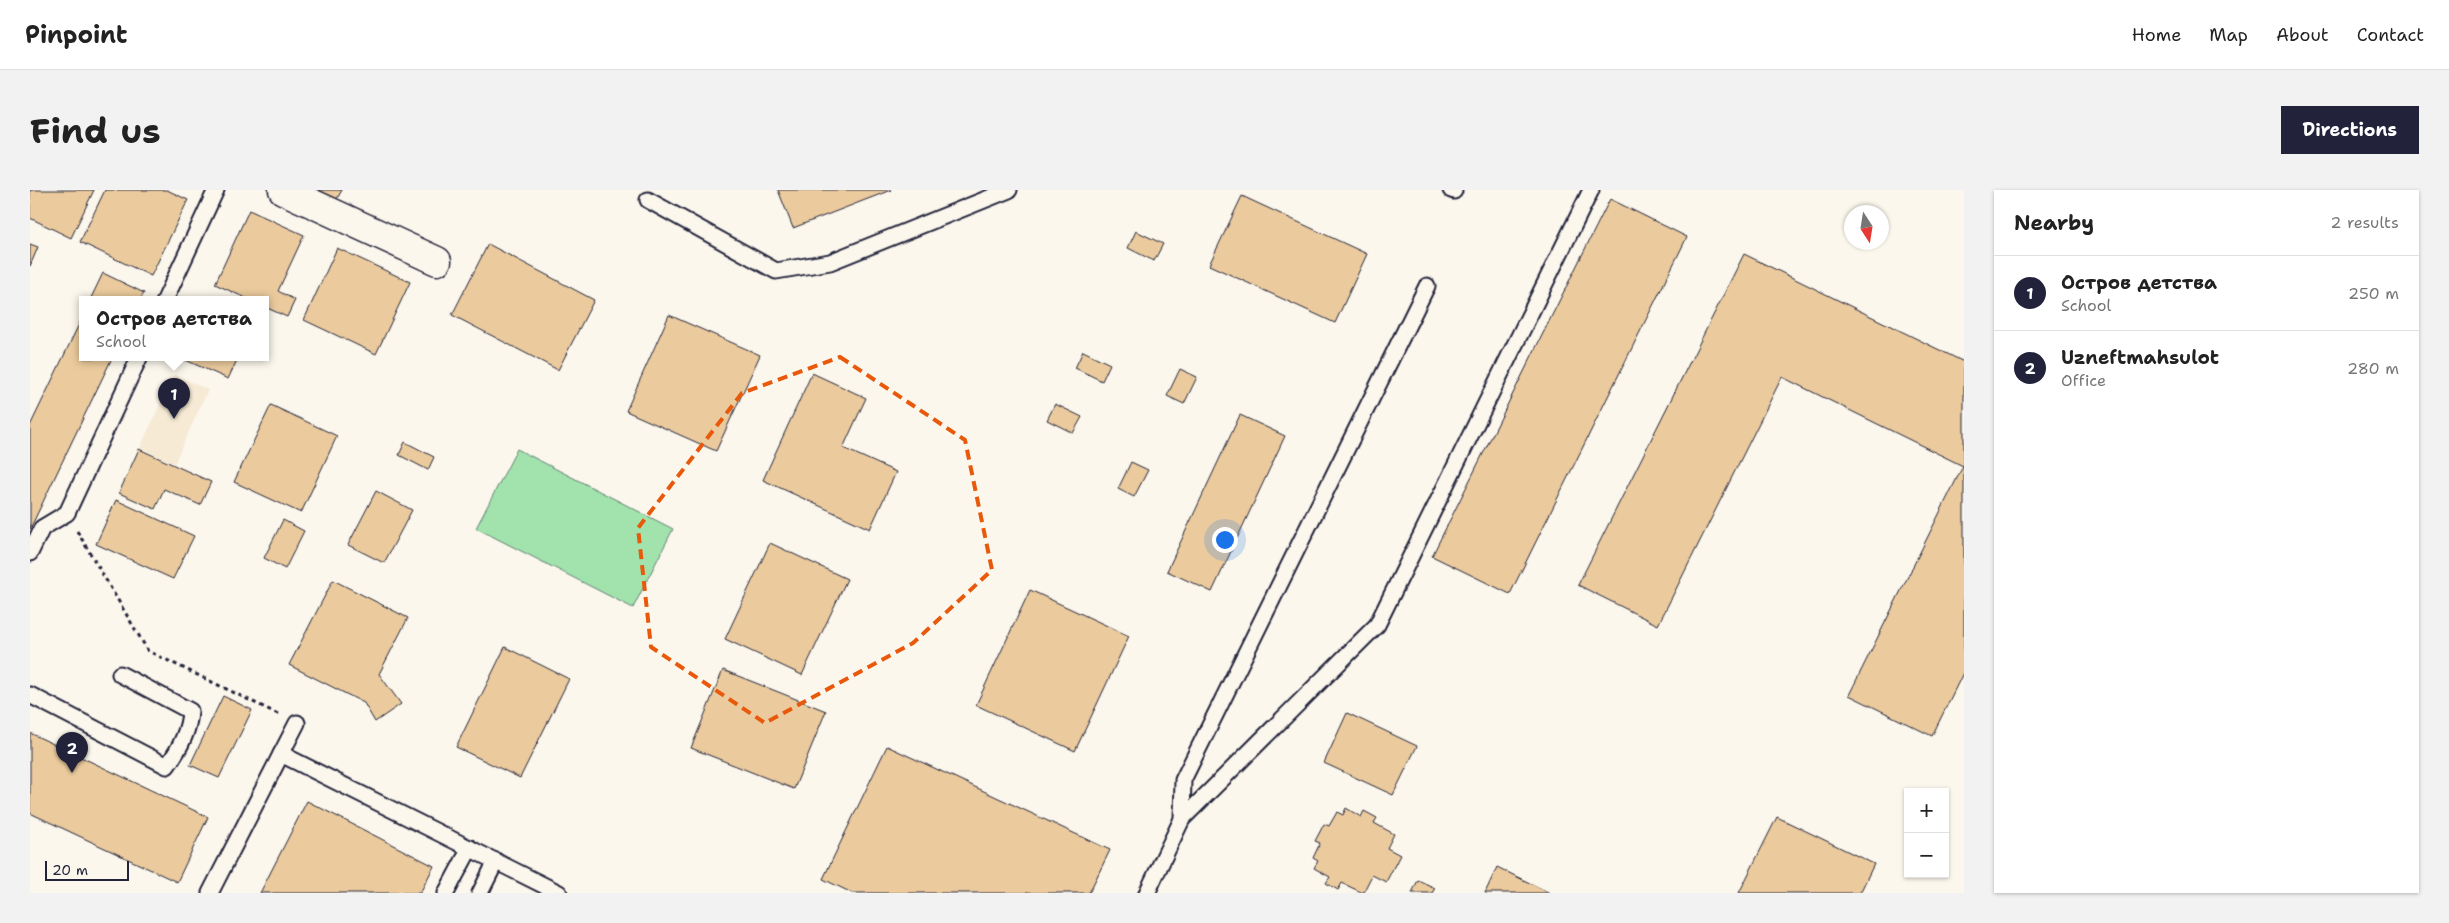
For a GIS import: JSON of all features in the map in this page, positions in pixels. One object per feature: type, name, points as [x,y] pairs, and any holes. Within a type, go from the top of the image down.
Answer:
[{"type":"street","points":[[283,190],[437,260]]},
{"type":"lane","points":[[167,296],[216,190]]},
{"type":"lane","points":[[648,200],[776,271],[830,262],[1009,190]]},
{"type":"lane","points":[[1147,893],[1182,819],[1377,625],[1591,190]]},
{"type":"lane","points":[[1182,819],[1183,780],[1427,286]]},
{"type":"lane","points":[[30,553],[42,528],[67,513],[138,361]]},
{"type":"lane","points":[[30,695],[167,766],[177,752],[190,721],[190,711],[120,674]]},
{"type":"lane","points":[[210,893],[297,723]]},
{"type":"lane","points":[[281,754],[559,893]]},
{"type":"lane","points":[[446,893],[470,848]]},
{"type":"lane","points":[[480,893],[496,861]]},
{"type":"path","points":[[67,513],[148,651],[297,723]]},
{"type":"highlighted area","points":[[840,357],[965,440],[992,570],[913,643],[765,723],[651,647],[638,528],[742,393]]},
{"type":"shaded area","points":[[174,374],[208,390],[174,464],[140,448]]},
{"type":"green space","points":[[517,449],[673,529],[633,608],[476,528]]},
{"type":"building","points":[[30,190],[94,190],[71,238],[30,218]]},
{"type":"building","points":[[105,190],[167,190],[188,200],[151,276],[80,242]]},
{"type":"building","points":[[309,190],[342,190],[334,204]]},
{"type":"building","points":[[778,190],[891,190],[793,228]]},
{"type":"building","points":[[1242,196],[1367,254],[1335,323],[1209,265]]},
{"type":"building","points":[[1610,199],[1687,237],[1510,594],[1432,556]]},
{"type":"building","points":[[249,210],[304,235],[278,291],[295,300],[287,317],[269,309],[269,296],[241,296],[215,284]]},
{"type":"building","points":[[1136,231],[1163,244],[1154,261],[1128,248]]},
{"type":"building","points":[[30,244],[38,247],[30,266]]},
{"type":"building","points":[[488,244],[594,300],[558,370],[452,315]]},
{"type":"building","points":[[337,248],[410,282],[376,354],[304,320]]},
{"type":"building","points":[[1744,254],[1964,362],[1964,671],[1932,736],[1849,695],[1963,466],[1782,377],[1658,625],[1578,585]]},
{"type":"building","points":[[103,273],[144,293],[142,296],[92,296]]},
{"type":"building","points":[[669,315],[760,355],[716,451],[626,411]]},
{"type":"building","points":[[79,324],[79,361],[111,361],[30,529],[30,426]]},
{"type":"building","points":[[1083,351],[1110,364],[1102,381],[1075,368]]},
{"type":"building","points":[[188,361],[237,361],[228,379]]},
{"type":"building","points":[[1180,369],[1197,377],[1184,404],[1167,396]]},
{"type":"building","points":[[812,373],[866,398],[843,448],[896,472],[870,529],[763,480]]},
{"type":"building","points":[[1055,404],[1082,417],[1073,433],[1047,420]]},
{"type":"building","points":[[271,405],[337,436],[301,513],[234,482]]},
{"type":"building","points":[[1240,415],[1285,436],[1212,592],[1167,571]]},
{"type":"building","points":[[405,442],[434,457],[428,470],[399,455]]},
{"type":"building","points":[[139,449],[211,482],[200,505],[164,489],[155,509],[119,493]]},
{"type":"building","points":[[1131,462],[1148,470],[1134,497],[1118,489]]},
{"type":"building","points":[[376,491],[412,510],[384,563],[348,545]]},
{"type":"building","points":[[116,500],[194,536],[173,579],[96,544]]},
{"type":"building","points":[[283,520],[304,531],[285,569],[264,558]]},
{"type":"building","points":[[770,543],[847,579],[802,675],[725,639]]},
{"type":"building","points":[[333,580],[408,618],[379,674],[401,704],[375,722],[364,703],[289,665]]},
{"type":"building","points":[[1030,590],[1129,636],[1075,751],[976,705]]},
{"type":"building","points":[[505,647],[569,679],[520,778],[456,747]]},
{"type":"building","points":[[723,670],[826,711],[794,789],[691,748]]},
{"type":"building","points":[[223,696],[252,710],[219,778],[190,765]]},
{"type":"building","points":[[1347,713],[1417,746],[1393,795],[1324,763]]},
{"type":"building","points":[[30,733],[208,817],[177,882],[30,813]]},
{"type":"building","points":[[887,746],[1110,850],[1089,893],[852,893],[823,879]]},
{"type":"building","points":[[307,801],[434,866],[420,893],[260,893]]},
{"type":"building","points":[[1346,808],[1361,817],[1364,811],[1377,818],[1374,823],[1394,834],[1387,848],[1400,855],[1386,882],[1372,875],[1363,893],[1342,883],[1338,890],[1326,883],[1330,877],[1314,868],[1318,861],[1313,858],[1320,843],[1315,841],[1324,824],[1329,826],[1337,812],[1343,815]]},
{"type":"building","points":[[1777,817],[1874,864],[1860,893],[1739,893]]},
{"type":"building","points":[[1497,867],[1550,893],[1485,893]]},
{"type":"building","points":[[1418,880],[1435,888],[1432,893],[1412,893]]},
{"type":"place","name":"Остров детства","points":[[174,419]]},
{"type":"place","name":"Uzneftmahsulot","points":[[72,773]]}]
